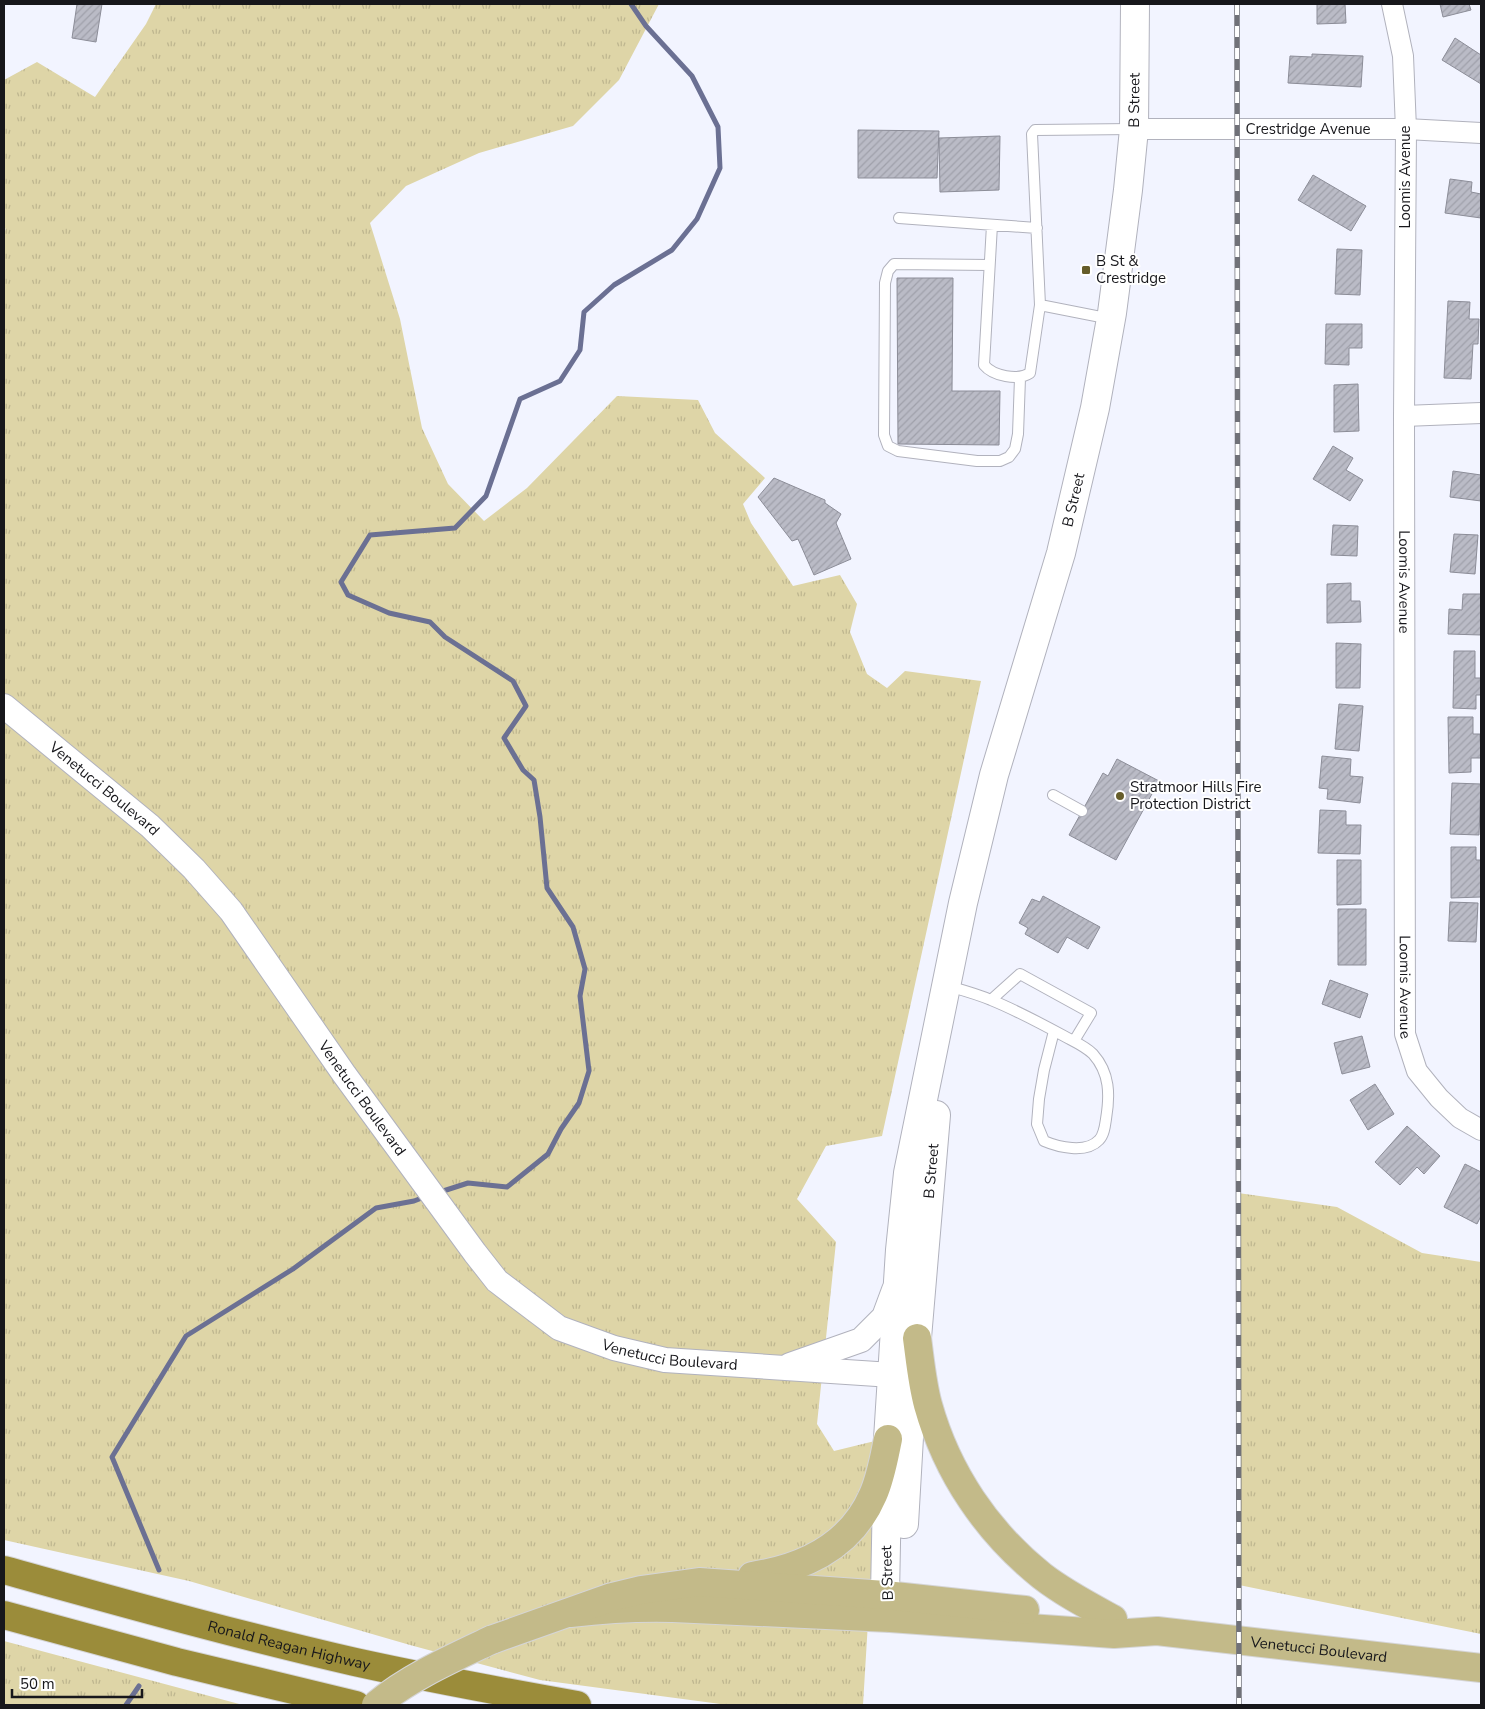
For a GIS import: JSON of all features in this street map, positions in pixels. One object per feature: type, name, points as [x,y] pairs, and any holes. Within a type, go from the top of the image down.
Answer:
[{"type":"highway","name":"Ronald Reagan Highway","points":[[4,1570],[228,1631],[346,1660],[479,1688],[577,1705]]},
{"type":"highway","points":[[4,1616],[178,1662],[356,1705]]},
{"type":"main road","name":"B Street","points":[[892,1603],[888,1439],[898,1279],[908,1173],[963,903],[994,775],[1043,617],[1073,509],[1095,408],[1111,319],[1128,190],[1134,128],[1135,4]]},
{"type":"main road","name":"B Street","points":[[892,1603],[910,1420],[947,986]]},
{"type":"main road","points":[[917,1338],[923,1381],[936,1431],[947,1457],[973,1503],[1006,1543],[1042,1576],[1078,1600],[1113,1619]]},
{"type":"main road","points":[[376,1705],[404,1684],[434,1667],[491,1640],[612,1597],[641,1590],[773,1573],[812,1560],[831,1549],[844,1537],[866,1509],[879,1478],[888,1439]]},
{"type":"main road","points":[[699,1582],[892,1603]]},
{"type":"main road","points":[[570,1613],[639,1607],[892,1603]]},
{"type":"main road","name":"Venetucci Boulevard","points":[[892,1603],[1113,1619],[1157,1631],[1481,1668]]},
{"type":"main road","name":"Venetucci Boulevard","points":[[892,1603],[1114,1634],[1157,1631]]},
{"type":"street","name":"Loomis Avenue","points":[[1392,4],[1403,56],[1406,129],[1404,416],[1405,1034],[1417,1071],[1439,1098],[1460,1118],[1481,1130]]},
{"type":"street","name":"Crestridge Avenue","points":[[1134,128],[1406,129],[1481,133]]},
{"type":"street","points":[[1404,416],[1481,413]]},
{"type":"street","name":"Venetucci Boulevard","points":[[4,706],[150,826],[194,868],[231,911],[344,1074],[497,1281],[559,1328],[614,1348],[665,1360],[892,1375]]},
{"type":"street","name":"Venetucci Boulevard","points":[[784,1368],[861,1340],[884,1317],[898,1279]]},
{"type":"lane","points":[[992,225],[984,365],[993,372],[1020,378],[1030,373],[1040,305],[1032,134],[1035,130],[1134,128]]},
{"type":"lane","points":[[898,218],[1037,228]]},
{"type":"lane","points":[[989,266],[894,264],[888,271],[885,283],[884,310],[884,435],[888,446],[898,451],[977,461],[1000,461],[1009,457],[1015,449],[1018,434],[1020,378]]},
{"type":"lane","points":[[1040,305],[1111,319]]},
{"type":"lane","points":[[1053,796],[1082,811]]},
{"type":"lane","points":[[991,1000],[1020,974],[1091,1013],[1074,1041]]},
{"type":"lane","points":[[947,986],[991,1000],[1054,1030],[1086,1048],[1094,1055],[1104,1071],[1109,1092],[1104,1131],[1099,1140],[1090,1146],[1055,1145],[1044,1140],[1037,1124],[1044,1070],[1054,1030]]},
{"type":"green space","points":[[156,4],[659,4],[619,80],[573,126],[479,153],[406,186],[370,223],[400,319],[422,428],[448,484],[484,521],[527,488],[617,396],[698,400],[715,433],[765,478],[743,504],[751,523],[793,586],[840,575],[857,604],[850,632],[867,674],[887,688],[905,671],[981,681],[882,1136],[826,1146],[797,1199],[836,1242],[817,1424],[834,1451],[879,1440],[863,1705],[728,1705],[540,1680],[410,1645],[189,1581],[4,1540],[4,227],[6,231],[4,224],[4,80],[37,62],[95,97],[146,24]]},
{"type":"green space","points":[[1238,1193],[1337,1207],[1422,1253],[1481,1262],[1481,1634],[1239,1585]]},
{"type":"green space","points":[[4,1641],[243,1705],[4,1705]]},
{"type":"building","points":[[77,4],[102,4],[96,42],[72,38]]},
{"type":"building","points":[[1317,4],[1345,4],[1346,23],[1317,24]]},
{"type":"building","points":[[1440,4],[1469,4],[1471,10],[1443,17]]},
{"type":"building","points":[[1455,38],[1481,55],[1481,84],[1442,60]]},
{"type":"building","points":[[1312,54],[1363,56],[1361,87],[1288,83],[1290,56],[1312,57]]},
{"type":"building","points":[[858,130],[939,131],[937,178],[858,178]]},
{"type":"building","points":[[1000,136],[999,190],[940,192],[939,138]]},
{"type":"building","points":[[1313,175],[1366,206],[1351,231],[1298,200]]},
{"type":"building","points":[[1450,179],[1472,182],[1471,192],[1481,194],[1481,218],[1445,213]]},
{"type":"building","points":[[1337,249],[1362,250],[1360,295],[1335,294]]},
{"type":"building","points":[[897,278],[953,278],[952,391],[1000,391],[999,445],[898,444]]},
{"type":"building","points":[[1448,301],[1470,302],[1469,319],[1479,319],[1478,344],[1473,344],[1471,379],[1444,378]]},
{"type":"building","points":[[1326,324],[1362,324],[1362,348],[1349,348],[1349,365],[1325,364]]},
{"type":"building","points":[[1358,384],[1359,431],[1334,432],[1334,385]]},
{"type":"building","points":[[1333,446],[1353,458],[1346,470],[1363,480],[1350,501],[1313,479]]},
{"type":"building","points":[[1453,471],[1481,475],[1481,501],[1450,497]]},
{"type":"building","points":[[774,478],[825,500],[825,503],[841,514],[836,523],[851,559],[814,575],[798,539],[792,541],[758,497]]},
{"type":"building","points":[[1333,525],[1358,526],[1357,556],[1331,555]]},
{"type":"building","points":[[1454,534],[1478,535],[1475,574],[1450,572]]},
{"type":"building","points":[[1351,583],[1351,601],[1360,601],[1361,622],[1327,623],[1327,584]]},
{"type":"building","points":[[1463,594],[1481,594],[1481,635],[1448,634],[1449,609],[1462,610]]},
{"type":"building","points":[[1336,643],[1361,644],[1360,688],[1336,688]]},
{"type":"building","points":[[1454,651],[1475,651],[1475,678],[1481,678],[1481,695],[1476,695],[1476,709],[1453,708]]},
{"type":"building","points":[[1339,704],[1363,706],[1359,751],[1335,749]]},
{"type":"building","points":[[1448,717],[1473,717],[1473,734],[1480,734],[1481,758],[1471,758],[1471,772],[1449,773]]},
{"type":"building","points":[[1322,756],[1351,759],[1350,776],[1363,777],[1360,803],[1327,799],[1328,789],[1319,788]]},
{"type":"building","name":"Stratmoor Hills Fire Protection District","points":[[1117,759],[1159,781],[1116,860],[1069,835],[1103,773],[1108,776]]},
{"type":"building","points":[[1452,783],[1481,784],[1479,835],[1450,834]]},
{"type":"building","points":[[1320,810],[1346,811],[1346,825],[1361,825],[1360,854],[1318,853]]},
{"type":"building","points":[[1451,847],[1476,847],[1476,860],[1481,860],[1481,897],[1451,898]]},
{"type":"building","points":[[1337,860],[1361,860],[1361,904],[1337,905]]},
{"type":"building","points":[[1043,896],[1100,927],[1088,949],[1067,937],[1058,953],[1025,934],[1028,928],[1019,923],[1032,899],[1040,902]]},
{"type":"building","points":[[1450,902],[1478,903],[1476,942],[1448,941]]},
{"type":"building","points":[[1338,909],[1366,909],[1366,965],[1338,965]]},
{"type":"building","points":[[1330,980],[1368,994],[1360,1018],[1322,1004]]},
{"type":"building","points":[[1362,1036],[1370,1067],[1342,1074],[1334,1043]]},
{"type":"building","points":[[1375,1084],[1394,1114],[1368,1130],[1350,1100]]},
{"type":"building","points":[[1407,1126],[1440,1156],[1424,1174],[1417,1167],[1400,1185],[1375,1162]]},
{"type":"building","points":[[1465,1164],[1481,1172],[1481,1216],[1477,1224],[1444,1207]]},
{"type":"waterway","points":[[440,1192],[468,1183],[507,1187],[548,1154],[561,1129],[579,1103],[589,1071],[580,996],[585,969],[573,927],[547,888],[540,817],[534,780],[523,770],[504,738],[526,706],[513,681],[445,637],[430,622],[389,613],[348,595],[341,582],[370,535],[455,528],[486,496],[520,399],[560,381],[580,350],[584,312],[614,285],[672,250],[697,219],[720,168],[718,127],[692,76],[646,26],[631,4]]},
{"type":"waterway","points":[[159,1570],[112,1457],[186,1336],[293,1269],[376,1208],[414,1201],[427,1196]]},
{"type":"waterway","points":[[126,1705],[139,1686]]},
{"type":"railway","points":[[1237,4],[1239,1705]]},
{"type":"place","name":"B St & Crestridge","points":[[1086,270]]},
{"type":"place","name":"Stratmoor Hills Fire Protection District","points":[[1120,796]]}]
